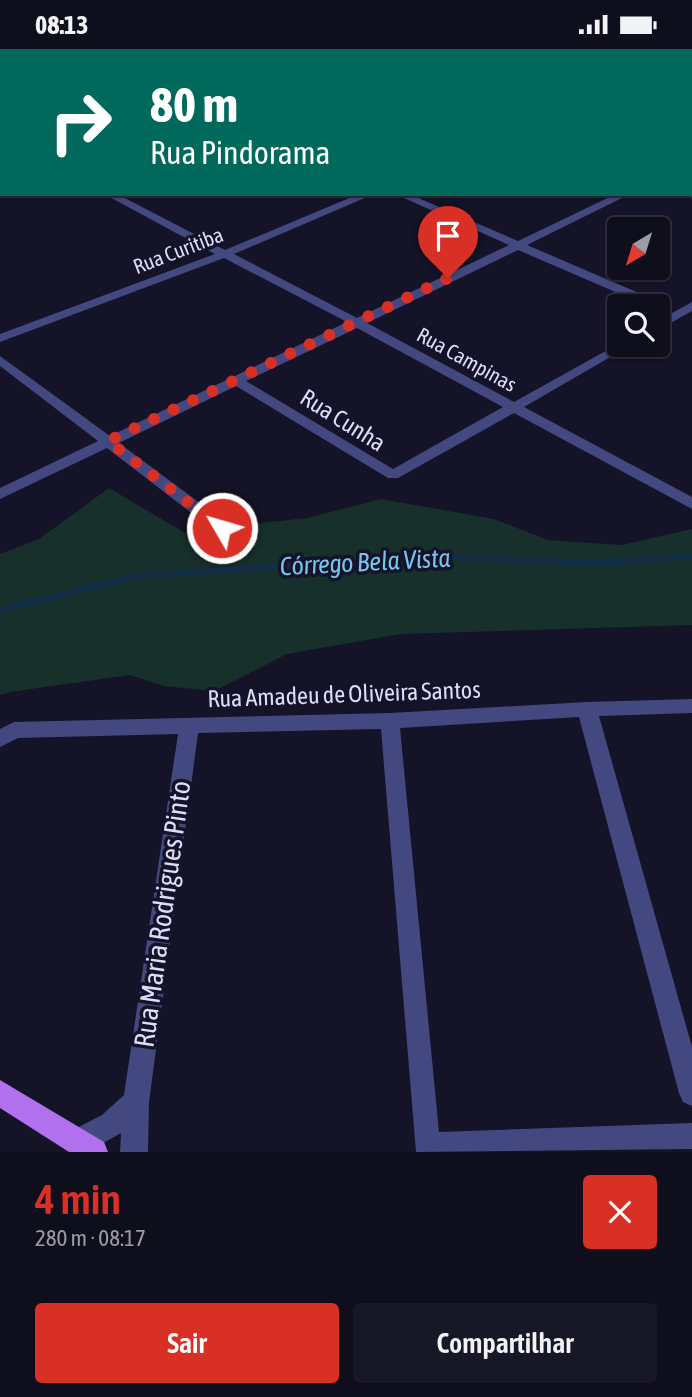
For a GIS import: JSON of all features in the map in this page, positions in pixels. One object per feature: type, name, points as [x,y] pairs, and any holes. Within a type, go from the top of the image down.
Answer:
[{"type":"main road","points":[[0,1093],[86,1147]]},
{"type":"street","name":"Rua Campinas","points":[[113,196],[222,255],[356,322],[692,505]]},
{"type":"street","name":"Rua Curitiba","points":[[0,338],[222,255],[364,196]]},
{"type":"street","points":[[404,196],[630,294]]},
{"type":"street","points":[[0,494],[621,196]]},
{"type":"street","points":[[670,319],[692,306]]},
{"type":"street","points":[[670,312],[692,321]]},
{"type":"street","points":[[513,409],[607,355]]},
{"type":"street","points":[[0,360],[222,528]]},
{"type":"street","name":"Rua Cunha","points":[[235,380],[393,475],[513,409]]},
{"type":"street","name":"Rua Amadeu de Oliveira Santos","points":[[0,740],[14,730],[390,721],[587,709],[692,706]]},
{"type":"street","points":[[587,709],[692,1093]]},
{"type":"street","points":[[390,721],[427,1146],[692,1136]]},
{"type":"street","name":"Rua Maria Rodrigues Pinto","points":[[134,1152],[136,1102],[189,726]]},
{"type":"street","points":[[86,1147],[136,1102]]},
{"type":"green space","points":[[109,488],[197,540],[260,523],[307,518],[381,499],[494,519],[548,540],[621,545],[692,529],[692,625],[401,634],[287,654],[214,691],[164,686],[130,675],[0,695],[0,554],[39,539]]},
{"type":"waterway","name":"Córrego Bela Vista","points":[[0,610],[138,576],[424,556],[598,563],[692,556]]},
{"type":"route","points":[[222,528],[108,441],[448,278]]}]
